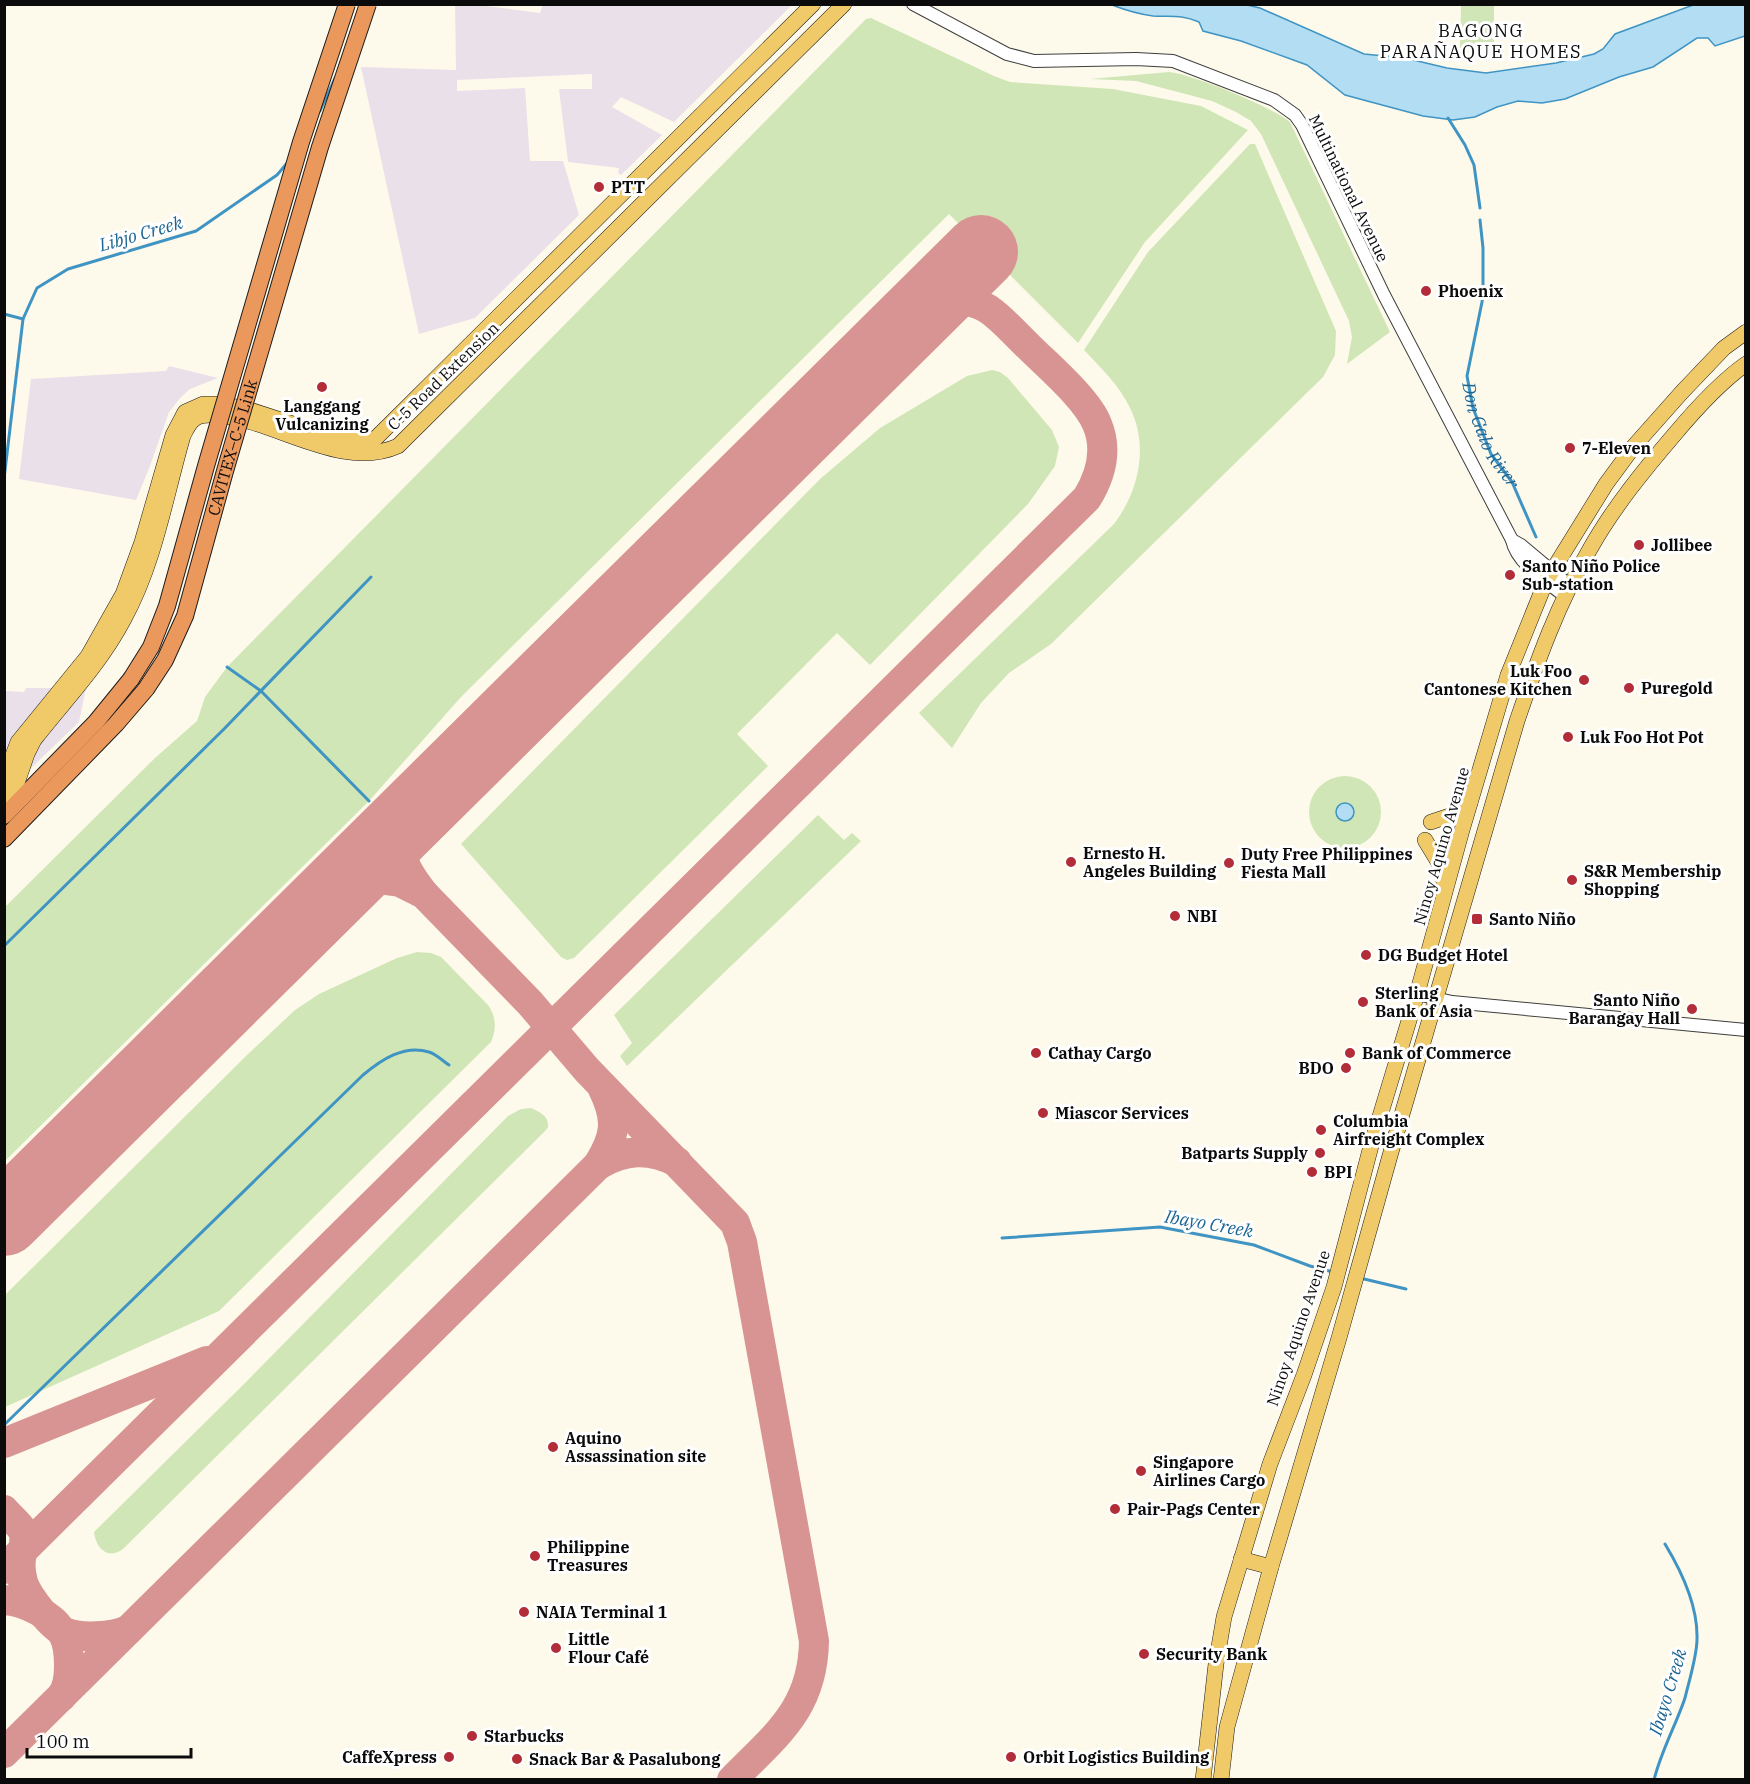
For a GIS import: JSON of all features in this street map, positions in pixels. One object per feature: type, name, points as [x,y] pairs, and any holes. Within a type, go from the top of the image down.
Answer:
[{"type":"highway","name":"CAVITEX–C-5 Link","points":[[4,816],[112,705],[132,679],[151,646],[165,613],[302,142],[347,4]]},
{"type":"highway","name":"CAVITEX–C-5 Link","points":[[4,838],[117,724],[146,689],[165,660],[184,616],[320,147],[368,4]]},
{"type":"main road","name":"C-5 Road Extension","points":[[4,790],[18,742],[88,656],[123,594],[139,549],[171,440],[185,412],[203,404],[219,404],[247,409],[336,438],[362,441],[376,438],[813,4]]},
{"type":"main road","name":"C-5 Road Extension","points":[[4,801],[17,783],[34,740],[98,662],[134,600],[153,546],[183,436],[191,422],[204,415],[234,417],[313,444],[351,451],[379,452],[398,446],[844,4]]},
{"type":"main road","name":"Ninoy Aquino Avenue","points":[[1203,1779],[1216,1664],[1224,1617],[1270,1464],[1334,1287],[1371,1146],[1508,675],[1549,577],[1579,525],[1634,446],[1724,348],[1746,332]]},
{"type":"main road","points":[[1221,1779],[1227,1726],[1271,1567],[1517,721],[1567,591],[1593,543],[1658,454],[1693,413],[1746,364]]},
{"type":"main road","points":[[1431,822],[1452,815],[1470,803]]},
{"type":"main road","points":[[1425,840],[1439,863],[1446,890]]},
{"type":"main road","points":[[1241,1559],[1271,1567]]},
{"type":"street","name":"Multinational Avenue","points":[[914,4],[1007,54],[1022,59],[1034,61],[1136,59],[1173,61],[1274,100],[1295,115],[1302,125],[1384,295],[1512,540],[1521,545],[1549,577],[1567,591]]},
{"type":"street","points":[[1417,994],[1435,1000],[1746,1030]]},
{"type":"shaded area","points":[[543,4],[792,5],[674,122],[621,97],[612,107],[662,135],[621,175],[618,173],[619,168],[568,162],[559,89],[592,89],[592,74],[457,80],[457,91],[525,88],[530,161],[563,161],[579,215],[475,318],[419,334],[361,67],[456,70],[455,5],[479,5],[540,13]]},
{"type":"shaded area","points":[[169,366],[218,378],[190,389],[169,412],[136,500],[19,479],[31,379],[166,371]]},
{"type":"shaded area","points":[[26,688],[86,688],[79,722],[5,793],[5,691],[24,692]]},
{"type":"green space","points":[[1461,5],[1494,5],[1494,46],[1460,48]]},
{"type":"green space","points":[[871,18],[1010,82],[1113,89],[1201,106],[1248,130],[1145,242],[1078,343],[949,214],[461,697],[369,801],[5,1161],[5,907],[155,758],[197,721],[205,697],[227,667],[866,19]]},
{"type":"green space","points":[[1169,72],[1231,92],[1267,108],[1290,122],[1390,332],[1347,364],[1352,337],[1349,321],[1261,134],[1251,121],[1212,101],[1136,81],[1090,79]]},
{"type":"green space","points":[[1250,144],[1255,144],[1336,331],[1335,355],[1323,377],[1051,644],[1009,673],[981,703],[952,748],[919,713],[1114,524],[1123,511],[1135,483],[1140,453],[1136,423],[1121,392],[1084,350],[1148,252]]},
{"type":"green space","points":[[992,370],[1008,378],[1052,430],[1059,447],[1055,466],[1028,504],[870,665],[837,633],[737,734],[768,766],[574,958],[567,960],[561,957],[461,844],[820,479],[880,428],[967,376]]},
{"type":"green space","points":[[1345,776],[1365,782],[1375,792],[1381,812],[1375,832],[1365,842],[1345,848],[1325,842],[1315,832],[1309,812],[1315,792],[1325,782]]},
{"type":"green space","points":[[818,815],[844,840],[852,833],[861,841],[627,1066],[620,1056],[632,1043],[614,1015]]},
{"type":"green space","points":[[417,952],[431,953],[441,957],[488,1005],[495,1023],[491,1042],[219,1311],[5,1407],[5,1295],[295,1010],[319,994],[397,958]]},
{"type":"green space","points":[[531,1108],[545,1117],[548,1123],[546,1130],[123,1549],[108,1553],[100,1548],[94,1532],[245,1383],[508,1116],[521,1109]]},
{"type":"water","points":[[1112,5],[1247,5],[1260,8],[1364,54],[1405,58],[1447,68],[1486,73],[1556,63],[1594,54],[1603,49],[1615,34],[1693,5],[1745,5],[1745,36],[1715,46],[1708,38],[1697,38],[1653,67],[1619,77],[1565,99],[1542,103],[1518,101],[1475,117],[1453,120],[1423,116],[1345,95],[1307,65],[1241,41],[1203,31],[1199,22],[1193,19],[1147,15]]},
{"type":"water","points":[[1345,803],[1351,806],[1354,812],[1351,818],[1345,821],[1339,818],[1336,812],[1339,806]]},
{"type":"waterway","name":"Libjo Creek","points":[[320,111],[335,78]]},
{"type":"waterway","name":"Don Galo River","points":[[1448,118],[1465,145],[1474,165],[1480,208]]},
{"type":"waterway","name":"Libjo Creek","points":[[4,479],[23,319],[37,288],[68,269],[196,231],[277,175],[288,162]]},
{"type":"waterway","name":"Don Galo River","points":[[1480,220],[1483,248],[1483,297],[1467,376],[1473,408],[1491,454],[1512,482],[1536,537]]},
{"type":"waterway","points":[[4,314],[23,319]]},
{"type":"waterway","points":[[4,946],[225,728],[371,577]]},
{"type":"waterway","points":[[227,667],[261,691],[369,801]]},
{"type":"waterway","points":[[4,1425],[363,1075],[385,1059],[411,1050],[432,1053],[449,1065]]},
{"type":"waterway","name":"Ibayo Creek","points":[[1002,1238],[1160,1227],[1254,1245],[1333,1272]]},
{"type":"waterway","name":"Ibayo Creek","points":[[1360,1278],[1406,1289]]},
{"type":"waterway","name":"Ibayo Creek","points":[[1654,1780],[1685,1698],[1697,1646],[1697,1627],[1692,1602],[1665,1544]]},
{"type":"taxiway","points":[[4,1569],[1087,498],[1096,480],[1101,462],[1102,443],[1097,424],[1076,394],[999,317],[975,303],[955,301],[940,305],[909,324]]},
{"type":"taxiway","points":[[418,810],[405,834],[402,854],[404,863],[424,894]]},
{"type":"taxiway","points":[[320,907],[352,886],[377,879],[400,882],[424,894],[530,1003],[587,1070],[735,1223],[742,1242],[814,1641],[812,1665],[799,1703],[777,1734],[732,1780]]},
{"type":"taxiway","points":[[4,1753],[598,1165],[604,1155],[613,1128],[611,1110],[603,1089]]},
{"type":"taxiway","points":[[598,1165],[618,1156],[637,1152],[657,1154],[677,1162]]},
{"type":"taxiway","points":[[4,1443],[207,1361]]},
{"type":"taxiway","points":[[4,1510],[23,1531],[21,1568],[25,1588],[53,1624],[64,1632],[79,1636],[105,1636],[128,1630]]},
{"type":"taxiway","points":[[4,1600],[29,1606],[59,1627],[66,1641],[69,1658],[67,1686],[61,1697]]},
{"type":"runway","points":[[4,1219],[981,252]]},
{"type":"place","name":"PTT","points":[[599,187]]},
{"type":"place","name":"Phoenix","points":[[1426,291]]},
{"type":"place","name":"Langgang Vulcanizing","points":[[322,387]]},
{"type":"place","name":"7-Eleven","points":[[1570,448]]},
{"type":"place","name":"Jollibee","points":[[1639,545]]},
{"type":"place","name":"Santo Niño Police Sub-station","points":[[1510,575]]},
{"type":"place","name":"Luk Foo Cantonese Kitchen","points":[[1584,680]]},
{"type":"place","name":"Puregold","points":[[1629,688]]},
{"type":"place","name":"Luk Foo Hot Pot","points":[[1568,737]]},
{"type":"place","name":"Ernesto H. Angeles Building","points":[[1071,862]]},
{"type":"place","name":"Duty Free Philippines Fiesta Mall","points":[[1229,863]]},
{"type":"place","name":"S&R Membership Shopping","points":[[1572,880]]},
{"type":"place","name":"NBI","points":[[1175,916]]},
{"type":"place","name":"Santo Niño","points":[[1477,919]]},
{"type":"place","name":"DG Budget Hotel","points":[[1366,955]]},
{"type":"place","name":"Sterling Bank of Asia","points":[[1363,1002]]},
{"type":"place","name":"Santo Niño Barangay Hall","points":[[1692,1009]]},
{"type":"place","name":"Cathay Cargo","points":[[1036,1053]]},
{"type":"place","name":"Bank of Commerce","points":[[1350,1053]]},
{"type":"place","name":"BDO","points":[[1346,1068]]},
{"type":"place","name":"Miascor Services","points":[[1043,1113]]},
{"type":"place","name":"Columbia Airfreight Complex","points":[[1321,1130]]},
{"type":"place","name":"Batparts Supply","points":[[1320,1153]]},
{"type":"place","name":"BPI","points":[[1312,1172]]},
{"type":"place","name":"Aquino Assassination site","points":[[553,1447]]},
{"type":"place","name":"Singapore Airlines Cargo","points":[[1141,1471]]},
{"type":"place","name":"Pair-Pags Center","points":[[1115,1509]]},
{"type":"place","name":"Philippine Treasures","points":[[535,1556]]},
{"type":"place","name":"NAIA Terminal 1","points":[[524,1612]]},
{"type":"place","name":"Little Flour Café","points":[[556,1648]]},
{"type":"place","name":"Security Bank","points":[[1144,1654]]},
{"type":"place","name":"Starbucks","points":[[472,1736]]},
{"type":"place","name":"CaffeXpress","points":[[449,1757]]},
{"type":"place","name":"Orbit Logistics Building","points":[[1011,1757]]},
{"type":"place","name":"Snack Bar & Pasalubong","points":[[517,1759]]},
{"type":"district","name":"BAGONG PARAÑAQUE HOMES","points":[[1481,42]]}]
